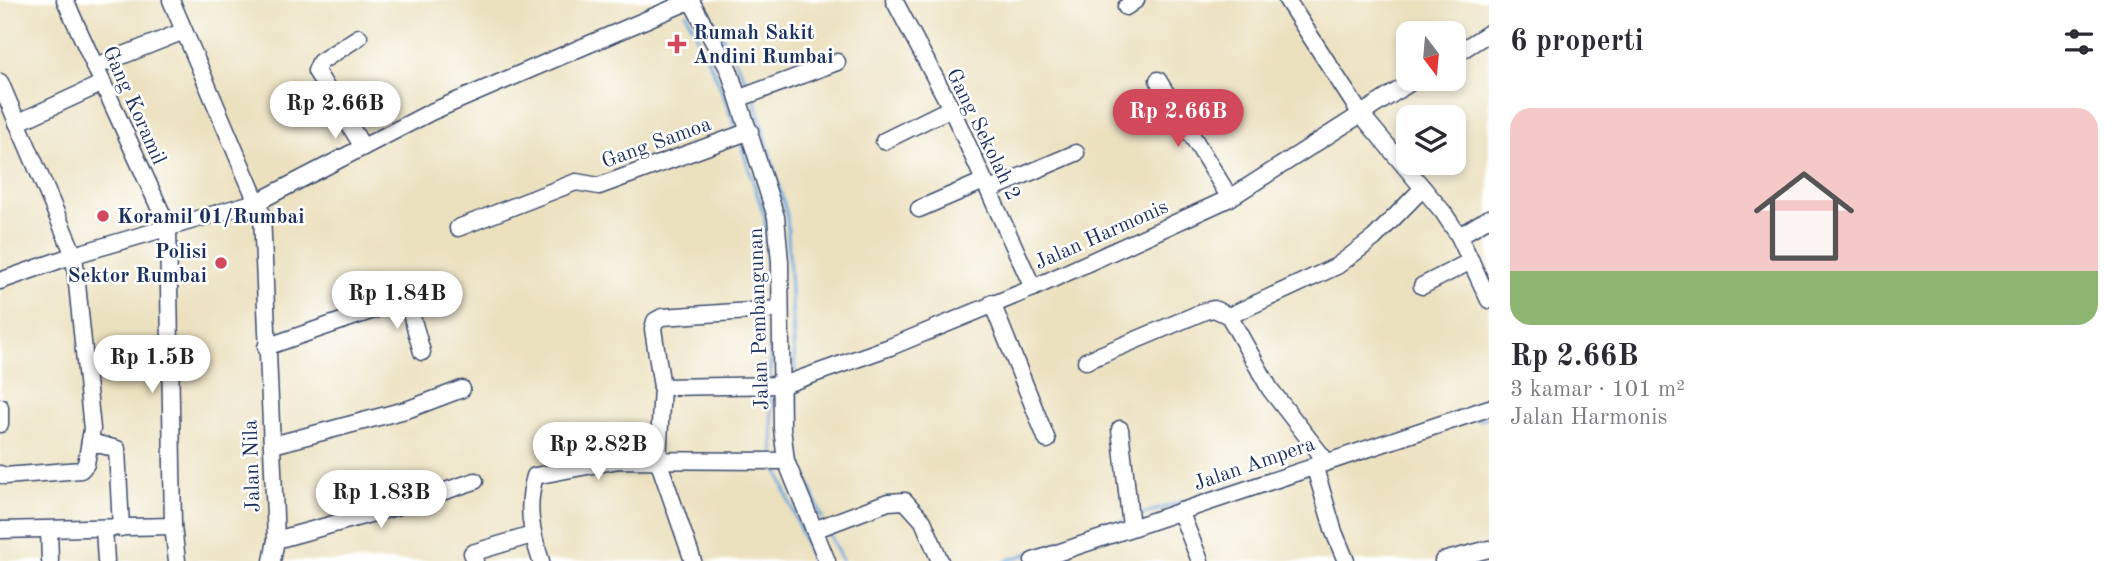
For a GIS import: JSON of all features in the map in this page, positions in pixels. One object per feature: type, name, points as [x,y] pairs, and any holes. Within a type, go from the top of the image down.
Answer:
[{"type":"street","name":"Gang Koramil","points":[[65,0],[101,85],[168,227]]},
{"type":"street","name":"Jalan Nila","points":[[171,0],[259,201],[263,219],[266,347],[276,540],[272,561]]},
{"type":"street","points":[[0,281],[74,255],[259,201],[431,112],[692,0]]},
{"type":"street","name":"Jalan Pembangunan","points":[[692,0],[729,70],[740,98],[776,216],[783,385],[782,428],[786,461],[827,561]]},
{"type":"street","name":"Gang Sekolah 2","points":[[894,0],[951,108],[1033,288]]},
{"type":"street","points":[[1287,0],[1311,42],[1360,113],[1423,187],[1458,236],[1489,300]]},
{"type":"street","points":[[94,67],[184,31]]},
{"type":"street","points":[[1466,47],[1489,33]]},
{"type":"street","points":[[359,37],[320,62],[316,71],[363,147]]},
{"type":"street","points":[[740,98],[837,62]]},
{"type":"street","points":[[1158,80],[1230,198]]},
{"type":"street","points":[[0,82],[74,255],[90,404],[90,442],[86,464],[76,472],[0,474]]},
{"type":"street","points":[[17,123],[101,85]]},
{"type":"street","name":"Jalan Harmonis","points":[[662,387],[783,385],[890,347],[1033,288],[1230,198],[1396,91]]},
{"type":"street","points":[[884,141],[951,108]]},
{"type":"street","name":"Gang Samoa","points":[[458,228],[576,182],[599,186],[750,131]]},
{"type":"street","points":[[919,209],[1076,153]]},
{"type":"street","points":[[1229,316],[1337,266],[1374,238],[1423,187]]},
{"type":"street","points":[[1458,236],[1489,218]]},
{"type":"street","points":[[168,227],[173,526],[177,561]]},
{"type":"street","points":[[1422,286],[1471,261]]},
{"type":"street","points":[[266,347],[426,292]]},
{"type":"street","points":[[407,299],[422,352]]},
{"type":"street","points":[[992,303],[1047,440]]},
{"type":"street","points":[[693,561],[658,460],[662,387],[654,321],[662,317],[780,309]]},
{"type":"street","points":[[1086,361],[1205,311],[1214,309],[1229,316],[1270,389],[1320,463],[1334,532],[1346,561]]},
{"type":"street","points":[[273,445],[409,409],[462,389]]},
{"type":"street","points":[[0,407],[0,424]]},
{"type":"street","name":"Jalan Ampera","points":[[1033,561],[1489,408]]},
{"type":"street","points":[[1120,429],[1131,527]]},
{"type":"street","points":[[90,442],[117,449],[121,528]]},
{"type":"street","points":[[541,561],[532,535],[528,508],[535,476],[619,460],[786,461]]},
{"type":"street","points":[[276,540],[406,504],[475,481]]},
{"type":"street","points":[[814,530],[888,502],[905,501],[923,521],[940,561]]},
{"type":"street","points":[[1180,511],[1200,561]]},
{"type":"street","points":[[0,530],[173,526]]},
{"type":"street","points":[[104,529],[106,561]]},
{"type":"street","points":[[49,530],[50,561]]},
{"type":"street","points":[[474,557],[532,535]]},
{"type":"street","points":[[1443,561],[1489,549]]},
{"type":"waterway","points":[[705,4],[750,88]]},
{"type":"waterway","points":[[686,13],[718,81],[736,129]]},
{"type":"waterway","points":[[754,98],[787,215],[795,370]]},
{"type":"waterway","points":[[740,141],[765,218],[770,305]]},
{"type":"waterway","points":[[770,313],[770,379]]},
{"type":"waterway","points":[[796,390],[799,458],[822,518]]},
{"type":"waterway","points":[[770,392],[774,453]]},
{"type":"waterway","points":[[1475,405],[1489,399]]},
{"type":"waterway","points":[[1478,420],[1489,417]]},
{"type":"waterway","points":[[777,469],[812,561]]},
{"type":"waterway","points":[[1134,517],[1230,487]]},
{"type":"waterway","points":[[1006,561],[1122,521]]},
{"type":"waterway","points":[[828,531],[842,561]]},
{"type":"place","name":"Rumah Sakit Andini Rumbai","points":[[677,44]]},
{"type":"place","name":"Koramil 01/Rumbai","points":[[103,216]]},
{"type":"place","name":"Polisi Sektor Rumbai","points":[[221,263]]}]
